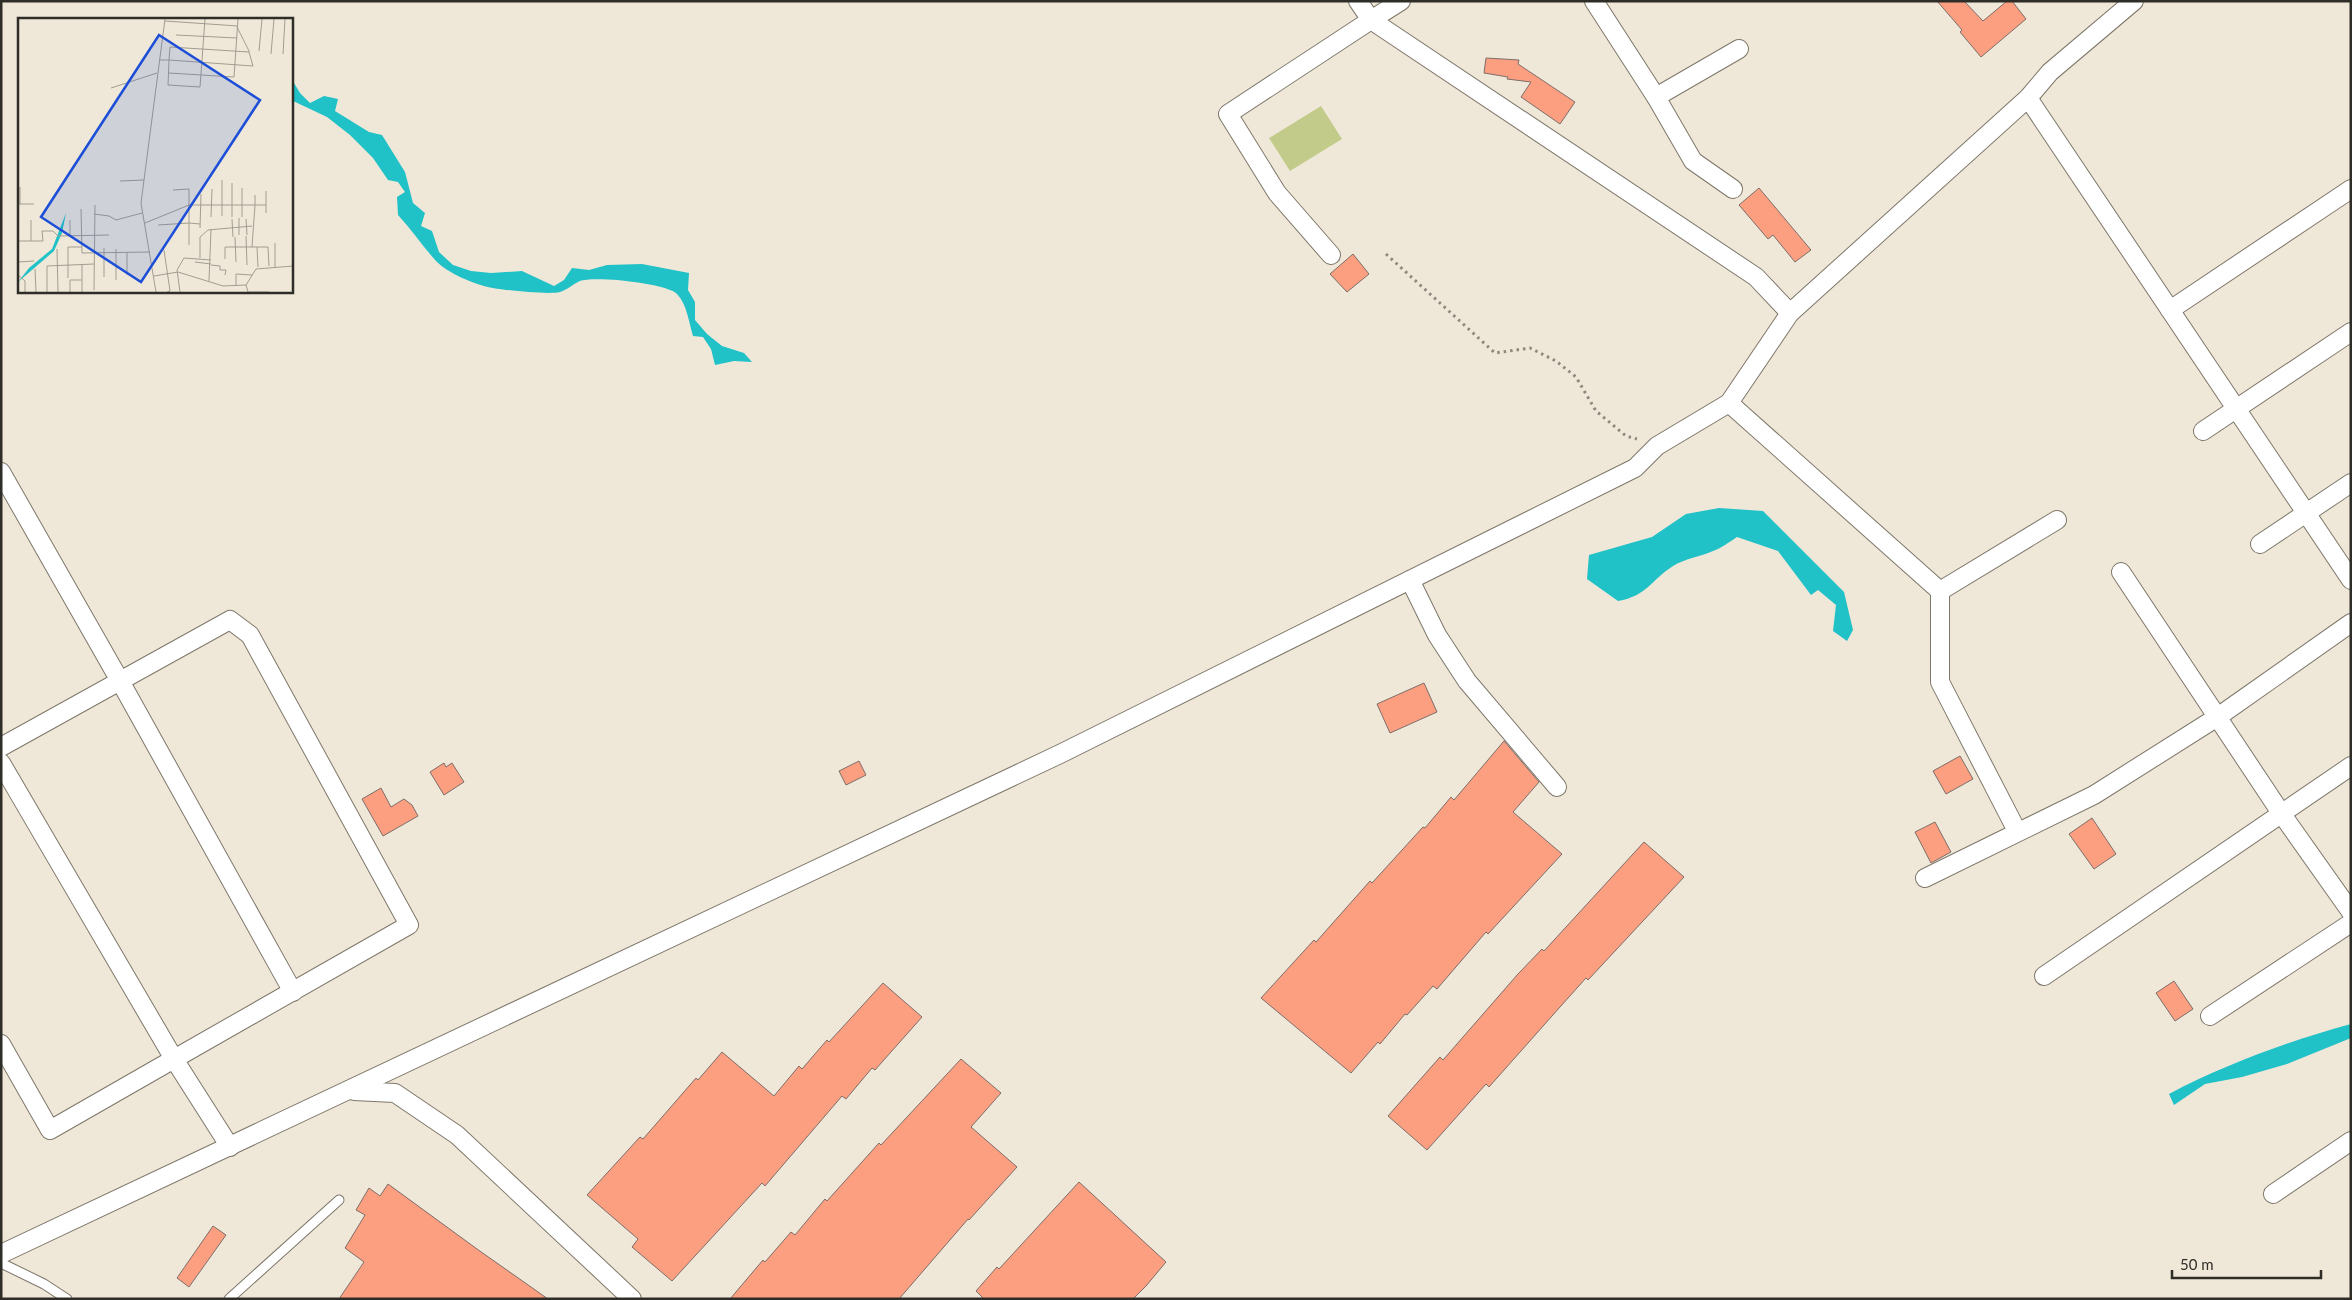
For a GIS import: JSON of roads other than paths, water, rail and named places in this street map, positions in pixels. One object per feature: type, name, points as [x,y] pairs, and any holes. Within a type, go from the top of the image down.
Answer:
[{"type":"street","points":[[1358,1],[1371,20],[1756,277],[1790,313]]},
{"type":"street","points":[[1331,255],[1277,193],[1228,114],[1401,1]]},
{"type":"street","points":[[1,1254],[351,1091],[1060,754],[1635,468],[1657,446],[1729,403],[1790,313],[2028,98],[2050,72],[2134,1]]},
{"type":"street","points":[[1600,3],[1693,161],[1733,189]]},
{"type":"street","points":[[1656,97],[1739,49]]},
{"type":"street","points":[[2028,98],[2351,580]]},
{"type":"street","points":[[2170,310],[2351,188]]},
{"type":"street","points":[[2203,431],[2351,332]]},
{"type":"street","points":[[1729,403],[1940,591],[1940,682],[2017,831]]},
{"type":"street","points":[[1,472],[293,992]]},
{"type":"street","points":[[2260,544],[2351,483]]},
{"type":"street","points":[[1940,591],[2057,520]]},
{"type":"street","points":[[2122,572],[2219,716],[2281,813],[2351,912]]},
{"type":"street","points":[[1410,580],[1436,635],[1467,680],[1557,787]]},
{"type":"street","points":[[1,747],[230,620],[250,635],[409,925],[50,1130],[1,1044]]},
{"type":"street","points":[[1925,878],[2017,831],[2094,795],[2219,716],[2351,623]]},
{"type":"street","points":[[1,764],[174,1059],[230,1147]]},
{"type":"street","points":[[2044,976],[2351,766]]},
{"type":"street","points":[[2210,1016],[2351,923]]},
{"type":"street","points":[[351,1091],[395,1093],[458,1136],[632,1299]]},
{"type":"street","points":[[2273,1194],[2351,1141]]},
{"type":"lane","points":[[229,1299],[339,1200]]},
{"type":"lane","points":[[1,1263],[44,1284],[67,1299]]},
{"type":"water","points":[[292,80],[300,93],[310,103],[324,96],[338,99],[335,111],[369,132],[382,135],[405,172],[413,203],[425,213],[421,226],[432,231],[439,252],[453,265],[471,271],[491,273],[522,271],[554,286],[564,280],[572,268],[589,270],[607,265],[642,264],[689,273],[688,290],[695,302],[695,320],[707,334],[722,346],[744,353],[752,362],[734,361],[715,365],[711,349],[703,337],[693,336],[680,298],[670,290],[645,284],[600,279],[580,281],[560,292],[524,292],[482,285],[447,270],[437,262],[398,215],[397,197],[405,192],[398,182],[388,180],[373,158],[350,135],[327,117],[292,100]]},
{"type":"water","points":[[1719,508],[1763,511],[1844,592],[1853,630],[1847,641],[1833,631],[1836,605],[1818,590],[1811,595],[1778,551],[1737,537],[1716,550],[1673,566],[1642,591],[1628,599],[1618,601],[1587,579],[1589,555],[1652,537],[1686,514]]},
{"type":"water","points":[[2351,1024],[2351,1038],[2287,1064],[2242,1077],[2205,1084],[2174,1105],[2169,1094],[2258,1054]]}]
